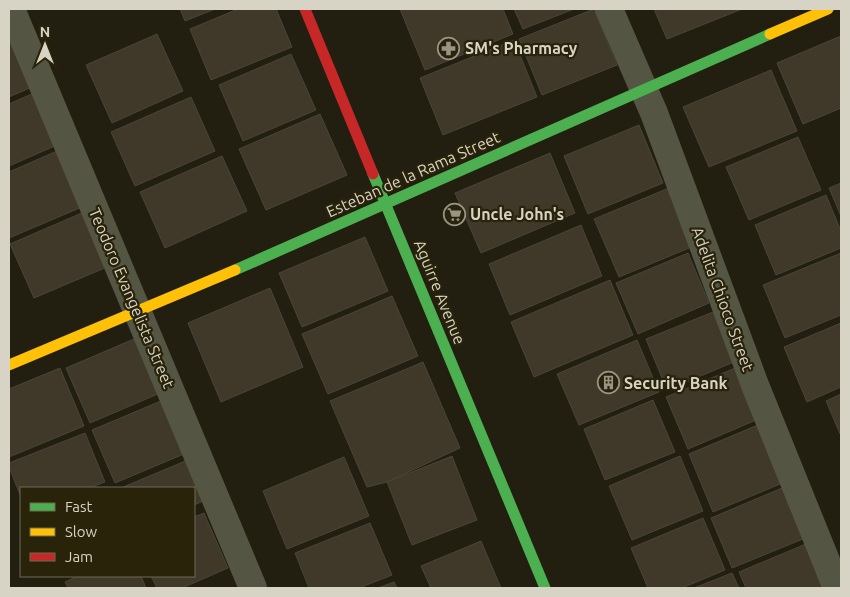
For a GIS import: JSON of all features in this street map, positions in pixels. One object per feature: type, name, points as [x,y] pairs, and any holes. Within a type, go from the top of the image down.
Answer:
[{"type":"street","name":"Teodoro Evangelista Street","points":[[11,9],[253,588]]},
{"type":"street","name":"Aguirre Avenue","points":[[306,9],[545,588]]},
{"type":"street","name":"Adelita Chioco Street","points":[[609,9],[644,89],[755,385],[837,588]]},
{"type":"street","name":"Esteban de la Rama Street","points":[[9,365],[138,312],[828,9]]},
{"type":"building","points":[[180,9],[215,9],[185,21]]},
{"type":"building","points":[[238,9],[276,9],[292,47],[211,80],[190,29]]},
{"type":"building","points":[[400,9],[503,9],[513,34],[425,70]]},
{"type":"building","points":[[514,9],[574,9],[523,29]]},
{"type":"building","points":[[594,9],[617,65],[542,95],[519,39]]},
{"type":"building","points":[[654,9],[742,9],[667,39]]},
{"type":"building","points":[[9,14],[39,84],[9,97]]},
{"type":"building","points":[[157,34],[183,91],[112,123],[86,65]]},
{"type":"building","points":[[841,36],[841,108],[803,124],[777,63]]},
{"type":"building","points":[[514,40],[537,97],[443,135],[420,78]]},
{"type":"building","points":[[291,54],[316,110],[243,141],[219,85]]},
{"type":"building","points":[[771,70],[797,131],[709,167],[683,107]]},
{"type":"building","points":[[34,93],[57,145],[9,166],[9,104]]},
{"type":"building","points":[[191,97],[215,151],[135,186],[111,132]]},
{"type":"building","points":[[320,114],[347,175],[266,210],[239,149]]},
{"type":"building","points":[[639,125],[663,183],[588,214],[564,156]]},
{"type":"building","points":[[798,137],[821,190],[749,220],[726,167]]},
{"type":"building","points":[[57,151],[82,207],[9,238],[9,172]]},
{"type":"building","points":[[550,153],[575,213],[481,253],[455,193]]},
{"type":"building","points":[[222,156],[247,211],[165,248],[140,192]]},
{"type":"building","points":[[841,183],[841,216],[829,188]]},
{"type":"building","points":[[669,188],[694,246],[619,277],[594,219]]},
{"type":"building","points":[[826,195],[841,231],[841,248],[776,275],[755,225]]},
{"type":"building","points":[[91,209],[114,264],[34,298],[10,244]]},
{"type":"building","points":[[581,225],[602,276],[510,315],[489,264]]},
{"type":"building","points":[[365,237],[388,291],[302,327],[279,273]]},
{"type":"building","points":[[688,253],[709,303],[638,334],[616,283]]},
{"type":"building","points":[[841,253],[841,315],[785,338],[763,285]]},
{"type":"building","points":[[610,280],[633,335],[534,377],[511,322]]},
{"type":"building","points":[[270,288],[303,367],[221,402],[188,323]]},
{"type":"building","points":[[392,296],[418,356],[328,394],[302,334]]},
{"type":"building","points":[[713,312],[734,362],[667,390],[646,339]]},
{"type":"building","points":[[841,323],[841,387],[807,402],[784,347]]},
{"type":"building","points":[[134,339],[158,394],[90,423],[66,368]]},
{"type":"building","name":"Security Bank","points":[[637,340],[659,392],[579,425],[557,374]]},
{"type":"building","points":[[423,362],[460,448],[387,482],[367,487],[330,401]]},
{"type":"building","points":[[740,366],[761,418],[688,449],[666,397]]},
{"type":"building","points":[[60,368],[84,426],[9,457],[9,389]]},
{"type":"building","points":[[841,394],[841,436],[826,401]]},
{"type":"building","points":[[168,398],[191,451],[115,483],[92,430]]},
{"type":"building","points":[[653,400],[675,452],[605,480],[584,429]]},
{"type":"building","points":[[760,424],[785,482],[713,512],[689,454]]},
{"type":"building","points":[[85,433],[105,482],[92,487],[20,487],[20,494],[9,463]]},
{"type":"building","points":[[452,456],[477,520],[412,545],[387,482]]},
{"type":"building","points":[[680,456],[703,511],[632,540],[609,486]]},
{"type":"building","points":[[344,457],[369,516],[287,549],[263,491]]},
{"type":"building","points":[[190,459],[208,499],[195,505],[195,487],[123,487]]},
{"type":"building","points":[[782,488],[803,539],[732,568],[711,518]]},
{"type":"building","points":[[204,513],[228,568],[182,588],[157,588],[152,577],[195,577],[195,517]]},
{"type":"building","points":[[703,518],[725,570],[682,588],[648,588],[631,548]]},
{"type":"building","points":[[370,523],[392,575],[359,588],[309,588],[295,553]]},
{"type":"building","points":[[481,541],[501,588],[431,588],[421,566]]},
{"type":"building","points":[[813,541],[832,588],[746,588],[739,572]]},
{"type":"building","points":[[732,573],[739,588],[694,588]]},
{"type":"building","points":[[76,577],[141,577],[146,588],[68,588],[65,582]]},
{"type":"building","points":[[394,582],[397,588],[378,588]]},
{"type":"traffic: fast","points":[[235,270],[770,34]]},
{"type":"traffic: fast","points":[[373,174],[545,588]]},
{"type":"traffic: slow","points":[[770,34],[828,9]]},
{"type":"traffic: slow","points":[[9,365],[235,270]]},
{"type":"traffic: jam","points":[[305,9],[373,174]]},
{"type":"place","name":"SM's Pharmacy","points":[[449,48]]},
{"type":"place","name":"Uncle John's","points":[[454,214]]},
{"type":"place","name":"Security Bank","points":[[608,383]]}]
